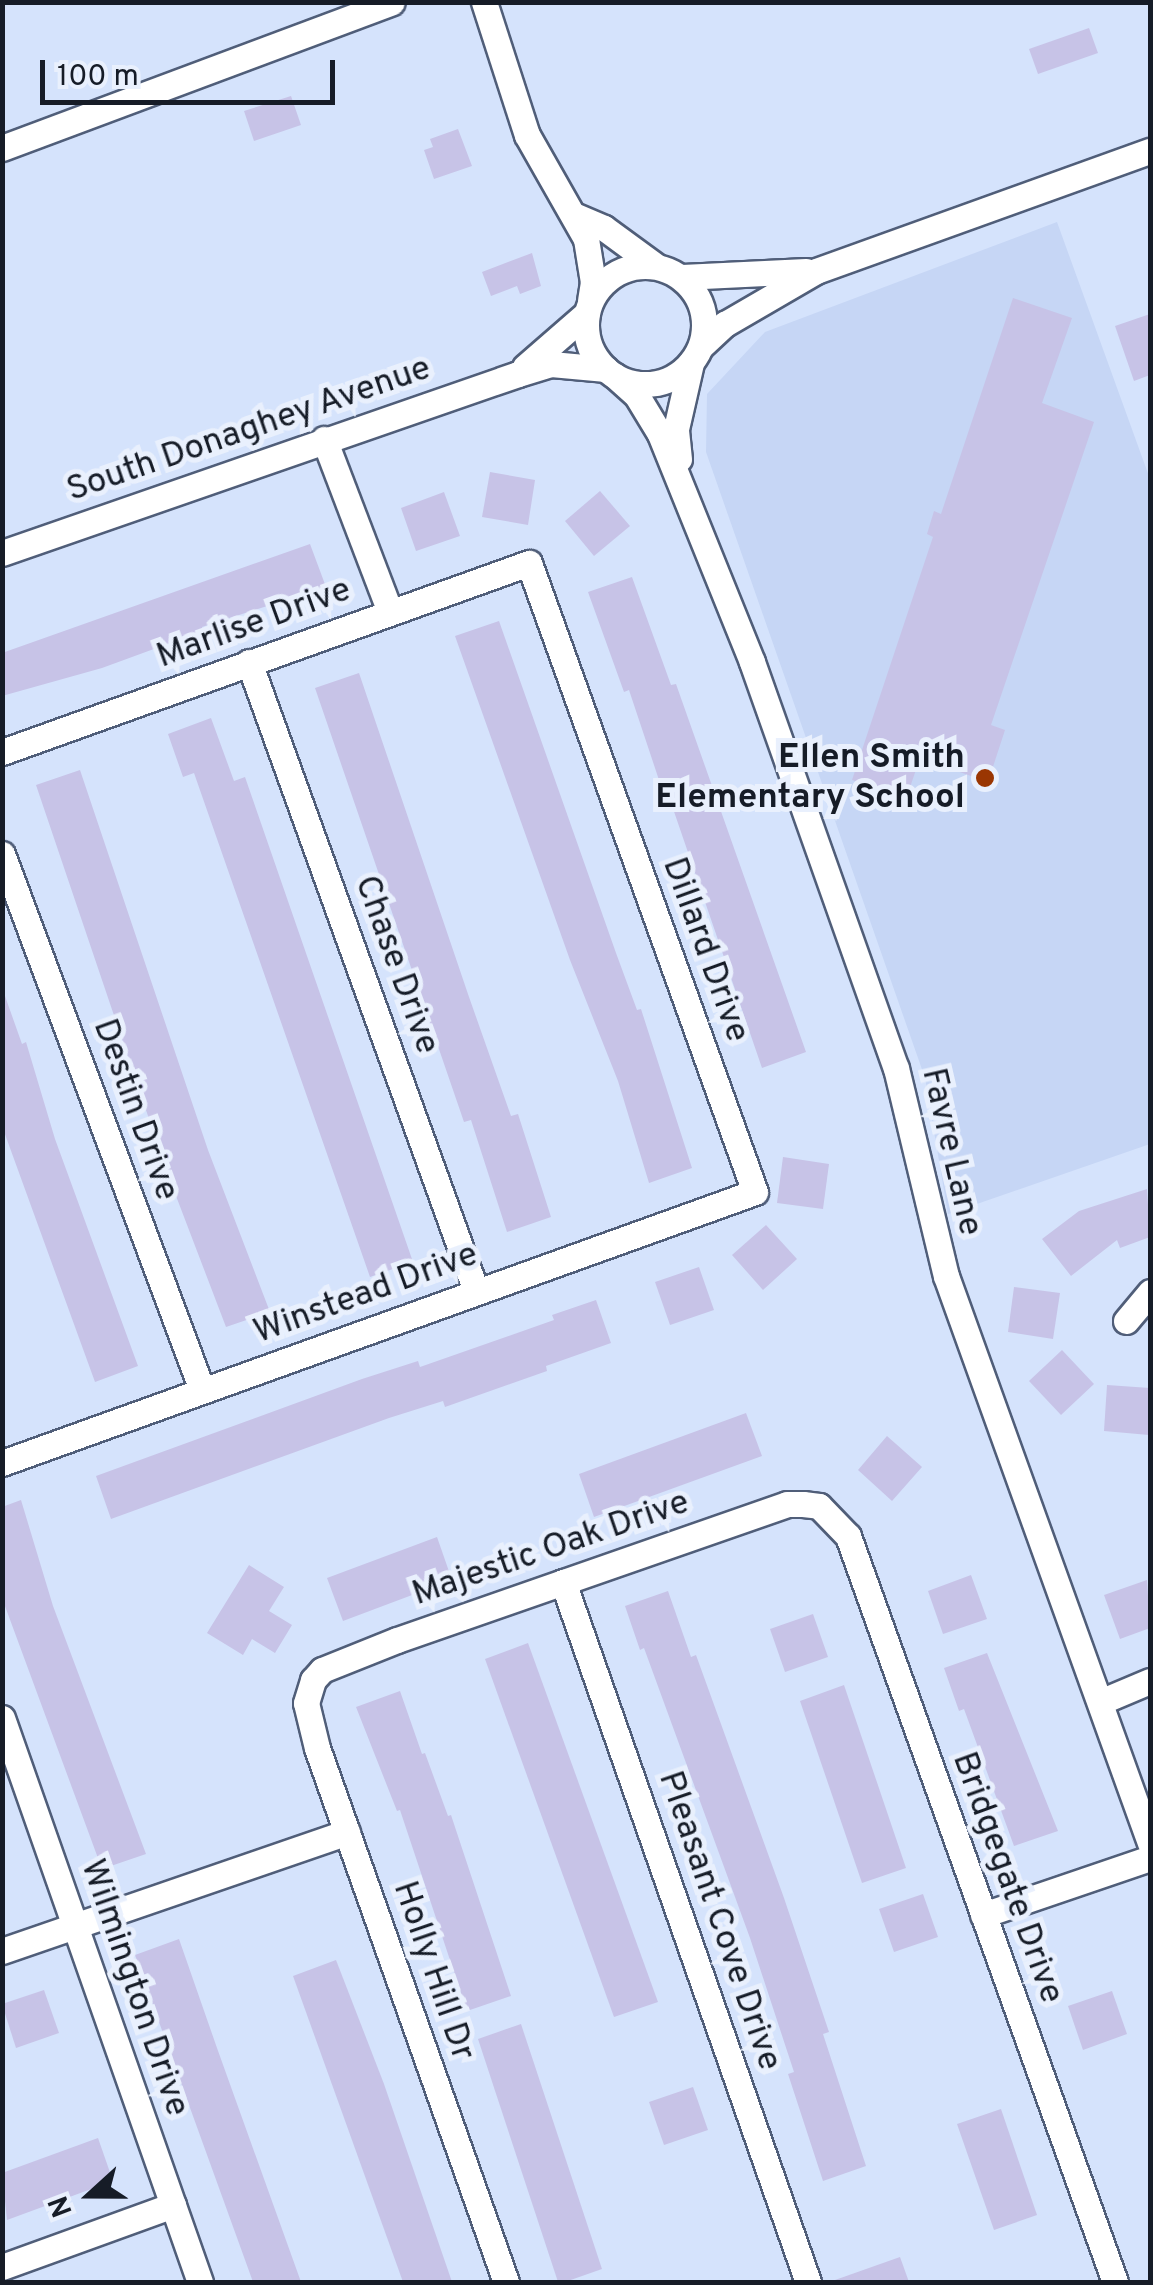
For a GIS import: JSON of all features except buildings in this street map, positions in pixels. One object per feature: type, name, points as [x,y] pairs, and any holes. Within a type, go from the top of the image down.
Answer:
[{"type":"street","points":[[2,148],[392,2]]},
{"type":"street","points":[[484,2],[528,135],[576,216],[591,259],[586,333],[593,353],[610,372],[630,382],[664,382],[725,324],[816,271],[1150,151]]},
{"type":"street","points":[[576,216],[604,228],[656,266],[682,278],[816,271]]},
{"type":"street","points":[[588,309],[608,278],[640,265],[656,266]]},
{"type":"street","points":[[682,278],[702,308],[696,354]]},
{"type":"street","name":"South Donaghey Avenue","points":[[518,374],[588,309]]},
{"type":"street","name":"Favre Lane","points":[[682,479],[676,428],[696,354]]},
{"type":"street","name":"South Donaghey Avenue","points":[[2,553],[518,374],[552,364],[610,372]]},
{"type":"street","name":"Favre Lane","points":[[610,372],[650,417],[682,479],[896,1068],[916,1168],[946,1276],[1150,1842]]},
{"type":"street","points":[[324,440],[390,612]]},
{"type":"street","name":"Marlise Drive","points":[[2,752],[528,563]]},
{"type":"street","name":"Dillard Drive","points":[[528,563],[754,1192]]},
{"type":"street","name":"Chase Drive","points":[[249,662],[476,1292]]},
{"type":"street","name":"Destin Drive","points":[[2,854],[202,1390]]},
{"type":"street","name":"Winstead Drive","points":[[2,1462],[754,1192]]},
{"type":"street","points":[[1126,1322],[1150,1292]]},
{"type":"street","name":"Majestic Oak Drive","points":[[312,1680],[322,1670],[397,1640],[787,1504],[819,1506]]},
{"type":"street","name":"Bridgegate Drive","points":[[819,1506],[848,1536],[1114,2282]]},
{"type":"street","name":"Pleasant Cove Drive","points":[[563,1582],[808,2282]]},
{"type":"street","name":"Holly Hill Dr","points":[[312,1680],[306,1703],[347,1832],[506,2282]]},
{"type":"street","points":[[1100,1702],[1150,1682]]},
{"type":"street","name":"Wilmington Drive","points":[[2,1718],[200,2282]]},
{"type":"street","points":[[2,1951],[347,1832]]},
{"type":"street","points":[[983,1915],[1150,1858]]},
{"type":"street","points":[[2,2267],[173,2205]]},
{"type":"shaded area","name":"Ellen Smith Elementary School","points":[[1057,222],[1150,479],[1150,1144],[948,1214],[925,1078],[706,452],[707,394],[765,332]]},
{"type":"place","name":"Ellen Smith Elementary School","points":[[985,778]]}]
